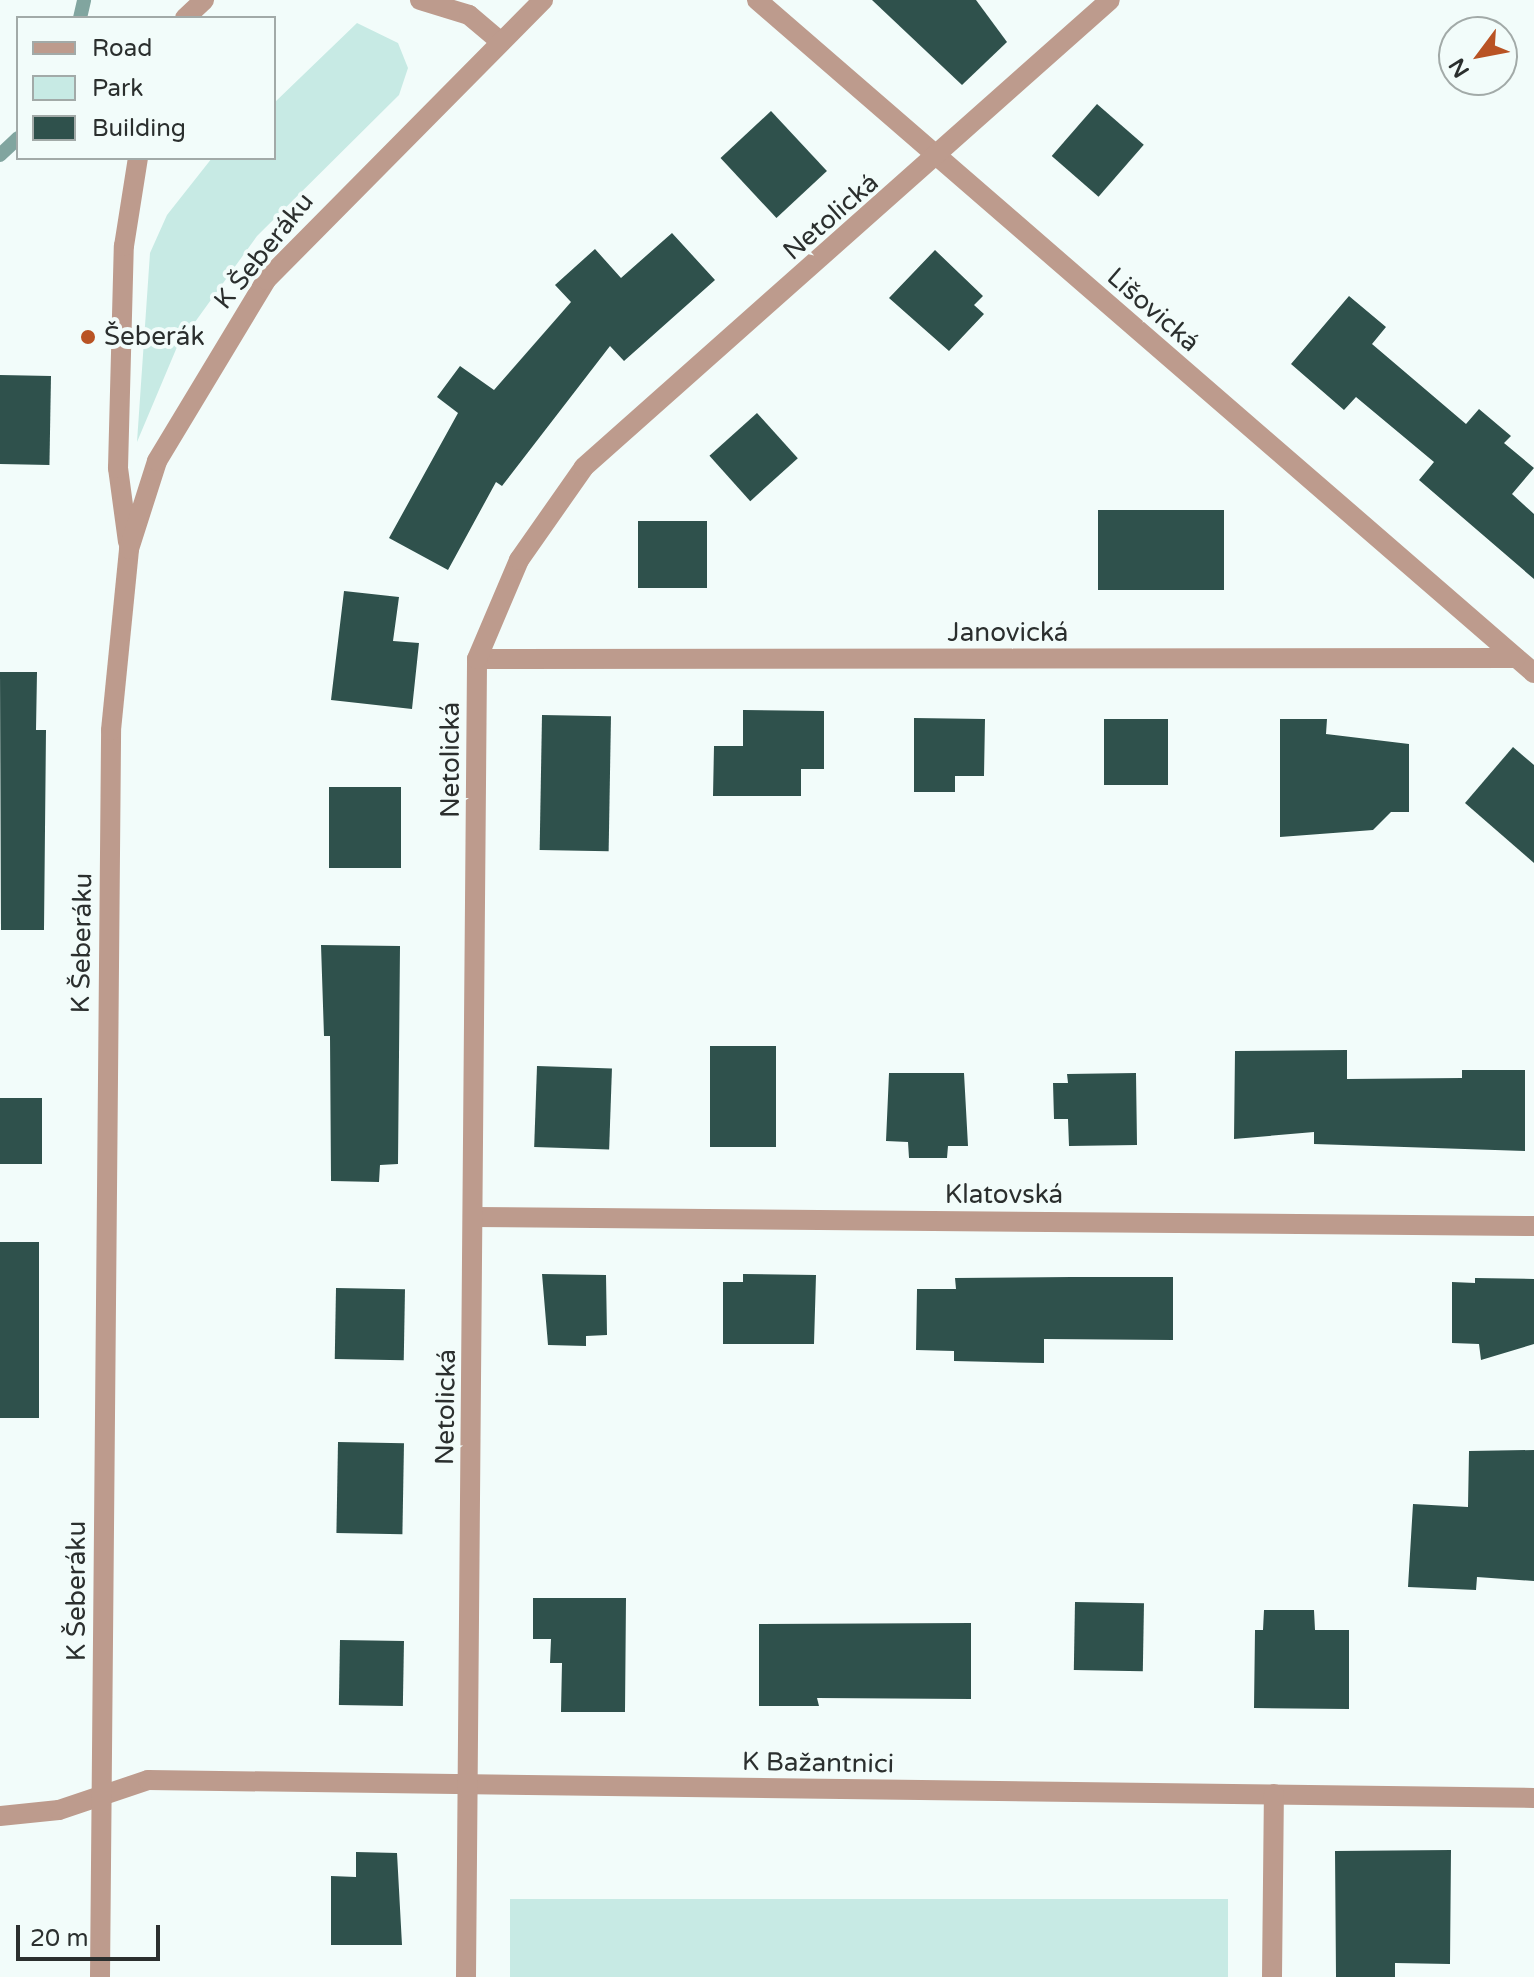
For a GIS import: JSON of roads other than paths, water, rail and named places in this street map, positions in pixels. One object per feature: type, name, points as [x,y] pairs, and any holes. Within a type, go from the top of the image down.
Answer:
[{"type":"street","points":[[187,16],[204,0]]},
{"type":"street","points":[[420,0],[469,15],[501,42]]},
{"type":"street","name":"K Šeberáku","points":[[100,1977],[111,730],[129,549],[157,461],[266,280],[543,0]]},
{"type":"street","name":"Lišovická","points":[[757,0],[1516,658]]},
{"type":"street","name":"Netolická","points":[[466,1977],[475,1217],[477,659],[519,560],[584,467],[937,159],[1110,0]]},
{"type":"street","points":[[129,549],[118,468],[124,246],[138,160]]},
{"type":"street","points":[[1516,658],[1534,673]]},
{"type":"street","name":"Janovická","points":[[477,659],[1516,658]]},
{"type":"street","name":"Klatovská","points":[[475,1217],[1534,1226]]},
{"type":"street","name":"K Bažantnici","points":[[0,1816],[59,1810],[102,1792],[148,1780],[1534,1798]]},
{"type":"street","points":[[1272,1977],[1274,1794]]},
{"type":"waterway","points":[[80,16],[84,0]]},
{"type":"waterway","points":[[0,155],[16,140]]},
{"type":"place","name":"Šeberák","points":[[88,337]]}]
